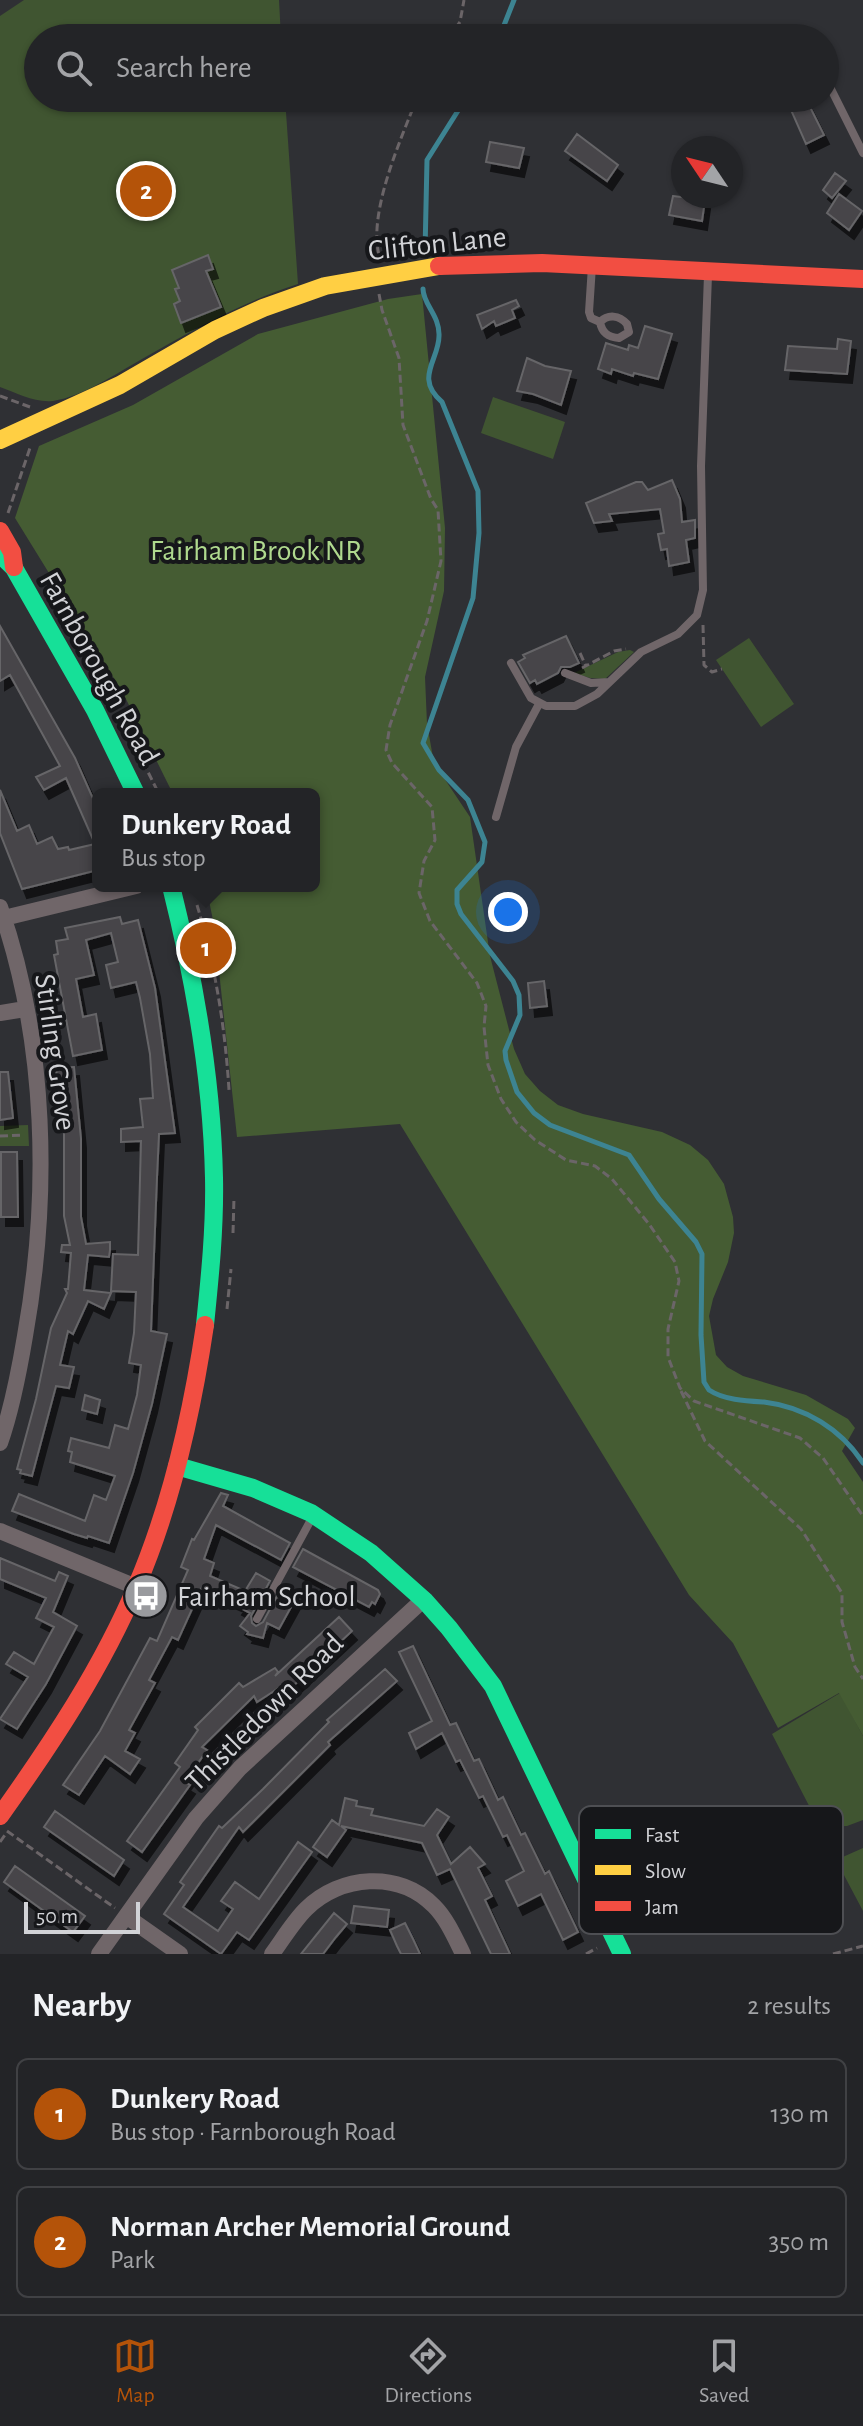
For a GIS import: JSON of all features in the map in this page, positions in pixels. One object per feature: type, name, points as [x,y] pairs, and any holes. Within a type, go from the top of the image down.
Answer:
[{"type":"street","name":"Clifton Lane","points":[[0,420],[44,412],[120,385],[238,319],[325,286],[377,275],[443,265],[528,263],[863,279]]},
{"type":"street","name":"Clifton Lane","points":[[0,440],[44,412]]},
{"type":"street","name":"Farnborough Road","points":[[4,524],[14,568]]},
{"type":"street","name":"Farnborough Road","points":[[0,554],[14,568],[98,715],[133,788]]},
{"type":"street","points":[[2,912],[105,892]]},
{"type":"street","points":[[4,1824],[123,1618],[166,1506],[200,1365],[210,1300],[216,1172],[206,1053],[196,992],[172,892]]},
{"type":"street","name":"Stirling Grove","points":[[0,1443],[21,1363],[31,1304],[39,1205],[40,1135],[33,1051],[2,912]]},
{"type":"street","points":[[0,1013],[25,1009]]},
{"type":"street","points":[[177,1466],[276,1496],[313,1515],[368,1549],[424,1599],[466,1646],[493,1686],[579,1866]]},
{"type":"street","points":[[0,1531],[136,1587]]},
{"type":"street","name":"Thistledown Road","points":[[99,1954],[196,1818],[240,1768],[424,1599]]},
{"type":"street","points":[[272,1954],[310,1905],[337,1888],[365,1881],[403,1886],[423,1897],[438,1909],[463,1954]]},
{"type":"street","points":[[126,1916],[180,1954]]},
{"type":"street","points":[[612,1934],[622,1954]]},
{"type":"lane","points":[[839,105],[863,153]]},
{"type":"lane","points":[[592,264],[589,315],[600,322]]},
{"type":"lane","points":[[511,663],[526,692],[539,704],[555,708],[575,706],[597,694],[633,659],[678,634],[697,615],[703,590],[701,466],[709,270]]},
{"type":"lane","points":[[566,674],[598,685],[610,682]]},
{"type":"lane","points":[[496,817],[516,747],[539,704]]},
{"type":"lane","points":[[257,1619],[313,1515]]},
{"type":"path","points":[[458,24],[464,0]]},
{"type":"path","points":[[377,263],[380,256],[376,241],[386,187],[412,112]]},
{"type":"path","points":[[368,293],[379,291],[382,310],[399,358],[403,425],[438,510],[441,561],[427,621],[390,725],[386,750],[392,763],[432,807],[435,840],[424,861],[419,893],[430,921],[477,983],[486,1006],[484,1027],[488,1065],[501,1099],[516,1122],[535,1140],[566,1160],[595,1166],[612,1179],[675,1262],[679,1281],[668,1329],[668,1357],[680,1388],[705,1441],[801,1529],[834,1580],[842,1593],[842,1622],[855,1667],[863,1679]]},
{"type":"path","points":[[0,396],[44,412]]},
{"type":"path","points":[[4,524],[32,442]]},
{"type":"path","points":[[697,615],[704,627],[704,665],[712,672],[722,669]]},
{"type":"path","points":[[566,674],[619,650],[648,649]]},
{"type":"path","points":[[580,653],[586,666]]},
{"type":"path","points":[[208,943],[220,942]]},
{"type":"path","points":[[0,1136],[40,1135]]},
{"type":"path","points":[[680,1388],[694,1401],[800,1438],[823,1458],[863,1516]]},
{"type":"path","points":[[4,1824],[126,1916]]},
{"type":"path","points":[[833,1954],[863,1946]]},
{"type":"green space","points":[[24,0],[279,0],[280,24],[24,24],[24,112],[286,112],[298,284],[218,317],[110,378],[65,398],[53,401],[33,399],[0,387],[0,16]]},
{"type":"green space","name":"Fairham Brook NR","points":[[422,294],[445,528],[444,591],[425,677],[427,724],[434,763],[470,817],[490,956],[514,1049],[525,1074],[558,1105],[583,1114],[662,1132],[690,1145],[708,1160],[724,1184],[734,1233],[728,1262],[709,1316],[716,1355],[727,1367],[743,1376],[806,1395],[848,1419],[855,1428],[842,1451],[863,1482],[863,1736],[839,1693],[778,1728],[733,1643],[689,1595],[400,1124],[237,1137],[214,925],[207,892],[320,892],[320,788],[170,788],[123,693],[15,518],[39,446],[133,405],[258,334],[388,299]]},
{"type":"green space","points":[[493,397],[565,422],[553,459],[481,433]]},
{"type":"green space","points":[[749,638],[794,704],[761,727],[716,660]]},
{"type":"green space","points":[[618,652],[634,652],[605,679],[574,673]]},
{"type":"green space","points":[[28,1125],[29,1146],[0,1146],[0,1126]]},
{"type":"green space","points":[[840,1693],[863,1736],[863,1820],[843,1826],[843,1806],[809,1806],[772,1734]]},
{"type":"green space","points":[[863,1848],[863,1911],[843,1873],[843,1857]]},
{"type":"building","points":[[792,112],[812,112],[824,135],[806,144]]},
{"type":"building","points":[[577,134],[618,165],[607,181],[565,151]]},
{"type":"building","points":[[490,142],[524,148],[519,168],[486,162]]},
{"type":"building","points":[[835,173],[846,181],[832,198],[823,190]]},
{"type":"building","points":[[839,194],[862,211],[849,230],[827,213]]},
{"type":"building","points":[[671,206],[671,208],[704,208],[702,221],[669,215]]},
{"type":"building","points":[[208,255],[213,269],[206,271],[221,307],[181,323],[174,304],[180,301],[175,289],[179,288],[172,270]]},
{"type":"building","points":[[516,300],[519,306],[512,310],[515,318],[496,326],[494,321],[482,329],[477,315]]},
{"type":"building","points":[[645,326],[672,334],[658,379],[612,369],[611,374],[598,369],[606,343],[628,350],[629,345],[638,348]]},
{"type":"building","points":[[838,339],[851,341],[847,374],[785,370],[788,346],[837,349]]},
{"type":"building","points":[[527,358],[545,366],[571,371],[561,405],[517,391]]},
{"type":"building","points":[[672,480],[680,499],[682,522],[695,520],[695,538],[686,540],[689,562],[669,566],[667,549],[661,550],[658,534],[664,533],[660,509],[609,514],[612,521],[594,523],[586,503],[636,482],[642,482],[648,490]]},
{"type":"building","points":[[0,626],[75,758],[92,796],[92,837],[66,778],[44,790],[36,777],[60,766],[10,675],[0,681]]},
{"type":"building","points":[[566,636],[579,663],[561,667],[558,673],[537,684],[535,680],[530,683],[518,662],[525,658],[523,655]]},
{"type":"building","points":[[0,790],[17,831],[29,825],[37,844],[52,837],[58,849],[68,847],[69,850],[92,845],[92,872],[22,889],[0,833]]},
{"type":"building","points":[[120,917],[122,924],[138,920],[155,988],[175,1133],[159,1134],[157,1177],[151,1331],[167,1334],[133,1473],[109,1543],[74,1534],[12,1511],[19,1494],[85,1521],[94,1495],[106,1500],[115,1476],[70,1462],[72,1452],[68,1451],[71,1438],[109,1448],[115,1425],[128,1429],[137,1395],[141,1365],[129,1363],[136,1292],[111,1291],[113,1254],[138,1255],[141,1141],[121,1142],[121,1129],[143,1127],[140,1099],[153,1098],[150,1054],[140,998],[136,982],[111,988],[106,965],[118,962],[111,933],[86,940],[94,975],[76,979],[83,1017],[96,1014],[102,1050],[73,1056],[54,955],[58,954],[56,941],[68,939],[65,928]]},
{"type":"building","points":[[544,981],[547,1006],[530,1008],[528,983]]},
{"type":"building","points":[[74,1067],[81,1139],[81,1217],[86,1244],[110,1242],[109,1257],[88,1255],[84,1290],[111,1293],[104,1309],[88,1301],[73,1334],[68,1331],[60,1365],[74,1367],[69,1388],[56,1386],[32,1476],[17,1469],[51,1328],[67,1293],[65,1289],[68,1289],[71,1253],[61,1252],[62,1245],[70,1245],[64,1216],[64,1133],[56,1068]]},
{"type":"building","points":[[0,1072],[8,1072],[13,1118],[0,1120]]},
{"type":"building","points":[[1,1152],[17,1152],[18,1217],[1,1217]]},
{"type":"building","points":[[85,1395],[100,1400],[97,1414],[82,1410]]},
{"type":"building","points":[[221,1493],[228,1495],[223,1506],[290,1543],[281,1560],[216,1525],[204,1559],[214,1563],[210,1576],[245,1591],[256,1573],[270,1581],[251,1616],[256,1626],[263,1622],[282,1587],[297,1596],[279,1629],[267,1623],[263,1638],[247,1634],[240,1626],[250,1613],[237,1606],[239,1603],[202,1587],[178,1640],[172,1637],[149,1680],[155,1683],[129,1730],[135,1733],[125,1751],[140,1759],[130,1774],[105,1756],[79,1795],[63,1785],[100,1731],[150,1638],[157,1641],[188,1570],[181,1567],[192,1539]]},
{"type":"building","points":[[303,1549],[378,1590],[380,1594],[375,1604],[372,1602],[369,1607],[293,1567]]},
{"type":"building","points":[[0,1558],[55,1581],[59,1572],[68,1576],[53,1612],[77,1626],[46,1684],[17,1729],[0,1719],[28,1677],[6,1664],[14,1652],[34,1664],[54,1627],[36,1618],[46,1598],[0,1579]]},
{"type":"building","points":[[339,1617],[352,1631],[292,1687],[288,1682],[257,1702],[254,1696],[202,1747],[207,1750],[185,1782],[190,1785],[142,1852],[127,1841],[180,1767],[175,1763],[198,1730],[195,1727],[239,1683],[243,1687],[275,1668],[278,1672],[275,1676]]},
{"type":"building","points":[[413,1646],[450,1725],[456,1723],[474,1761],[479,1759],[498,1800],[503,1797],[545,1874],[549,1871],[578,1932],[563,1940],[541,1894],[518,1906],[506,1881],[524,1871],[507,1835],[503,1837],[483,1796],[479,1798],[442,1733],[416,1749],[409,1733],[432,1721],[399,1652]]},
{"type":"building","points":[[385,1669],[397,1681],[328,1742],[330,1745],[243,1832],[239,1827],[183,1907],[218,1931],[233,1909],[221,1901],[235,1882],[259,1899],[298,1842],[312,1852],[249,1940],[237,1932],[221,1954],[164,1914],[184,1885],[180,1882],[219,1826],[222,1828],[329,1722],[327,1720]]},
{"type":"building","points":[[345,1798],[357,1801],[356,1806],[373,1809],[371,1815],[424,1826],[437,1809],[449,1817],[437,1835],[451,1864],[470,1847],[485,1864],[478,1868],[492,1896],[485,1900],[510,1954],[491,1954],[450,1869],[437,1875],[422,1843],[341,1826],[346,1830],[327,1857],[313,1847],[332,1820],[339,1825]]},
{"type":"building","points":[[55,1811],[124,1860],[114,1876],[44,1827]]},
{"type":"building","points":[[15,1866],[85,1916],[73,1932],[4,1882]]},
{"type":"building","points":[[354,1906],[389,1910],[387,1927],[351,1923]]},
{"type":"building","points":[[334,1913],[347,1924],[323,1954],[301,1954]]},
{"type":"building","points":[[405,1923],[420,1954],[401,1954],[397,1946],[390,1930]]},
{"type":"waterway","points":[[505,24],[514,0]]},
{"type":"waterway","points":[[425,252],[427,160],[457,112]]},
{"type":"waterway","points":[[423,289],[439,329],[438,345],[430,369],[430,385],[442,402],[478,491],[479,533],[473,598],[423,743],[439,770],[468,800],[485,842],[482,862],[457,890],[457,904],[461,914],[513,981],[519,995],[520,1015],[505,1051],[517,1092],[534,1113],[550,1125],[629,1155],[659,1199],[696,1242],[702,1254],[701,1335],[704,1382],[709,1390],[728,1398],[779,1405],[808,1415],[833,1430],[863,1463]]},
{"type":"traffic: fast","points":[[0,554],[14,568],[95,710],[133,788]]},
{"type":"traffic: fast","points":[[172,892],[195,994],[213,1141],[214,1215],[205,1325]]},
{"type":"traffic: fast","points":[[177,1466],[253,1488],[311,1513],[371,1553],[425,1601],[493,1686],[579,1865]]},
{"type":"traffic: fast","points":[[612,1934],[622,1954]]},
{"type":"traffic: slow","points":[[0,440],[120,385],[215,330],[263,308],[325,286],[439,266]]},
{"type":"traffic: jam","points":[[439,266],[542,263],[863,279]]},
{"type":"traffic: jam","points":[[0,531],[12,552],[14,567]]},
{"type":"traffic: jam","points":[[0,1816],[75,1704],[108,1646],[137,1585],[161,1522],[179,1457],[205,1325]]},
{"type":"place","name":"Norman Archer Memorial Ground","points":[[146,191]]},
{"type":"place","name":"Dunkery Road","points":[[206,948]]},
{"type":"place","name":"Fairham School","points":[[146,1596]]}]
